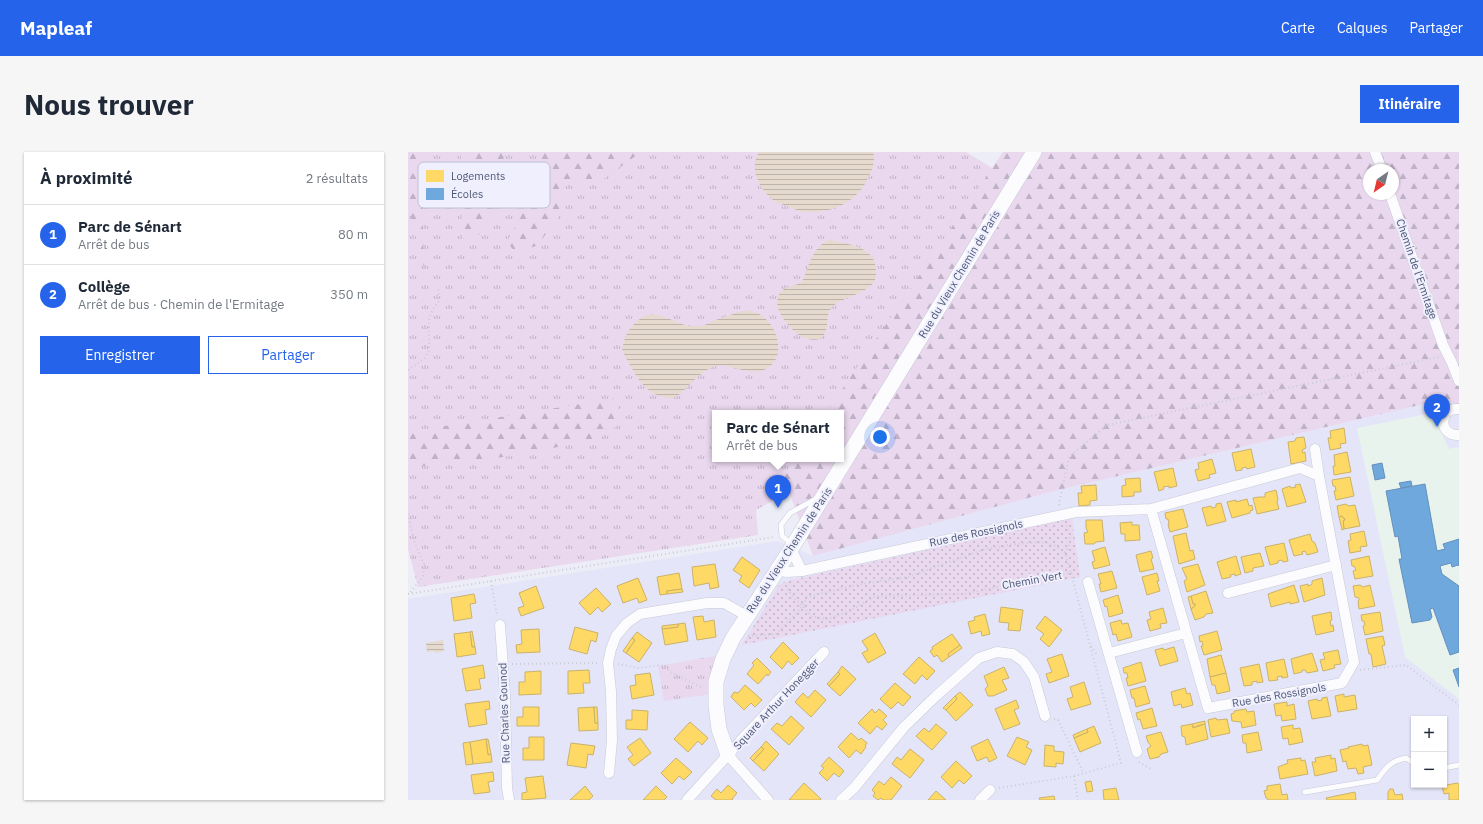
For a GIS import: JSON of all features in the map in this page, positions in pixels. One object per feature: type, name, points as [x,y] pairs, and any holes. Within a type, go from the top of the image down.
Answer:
[{"type":"street","name":"Rue du Vieux Chemin de Paris","points":[[728,755],[719,729],[716,705],[716,682],[723,659],[733,638],[747,616],[780,575],[789,544],[820,502],[1034,152]]},
{"type":"street","points":[[1375,152],[1380,164]]},
{"type":"street","name":"Chemin de l'Ermitage","points":[[1392,200],[1443,345],[1459,381]]},
{"type":"street","points":[[1459,408],[1448,411],[1443,419],[1443,424],[1447,432],[1459,435]]},
{"type":"street","points":[[1315,449],[1354,662],[1349,671]]},
{"type":"street","name":"Rue des Rossignols","points":[[780,575],[787,572],[802,571],[1076,512],[1151,509],[1300,468],[1319,476]]},
{"type":"street","name":"Rue des Rossignols","points":[[1151,509],[1208,708],[1342,683],[1349,671]]},
{"type":"street","points":[[789,544],[802,571]]},
{"type":"street","points":[[1228,593],[1336,565]]},
{"type":"street","points":[[1088,582],[1137,752]]},
{"type":"street","points":[[609,773],[612,719],[608,663],[616,636],[626,623],[640,614],[707,603],[724,603],[747,616]]},
{"type":"street","name":"Rue Charles Gounod","points":[[500,625],[505,695],[507,788],[509,800]]},
{"type":"street","points":[[1108,653],[1186,633]]},
{"type":"street","name":"Square Arthur Honegger","points":[[687,800],[824,652]]},
{"type":"street","points":[[841,800],[854,788],[904,727],[979,658],[997,652],[1013,654],[1024,662],[1034,677],[1045,716]]},
{"type":"street","points":[[728,755],[768,800]]},
{"type":"street","points":[[980,800],[990,790]]},
{"type":"lane","points":[[789,544],[781,525],[790,513],[814,500],[820,502]]},
{"type":"lane","points":[[1306,792],[1377,780],[1395,760],[1406,758],[1411,761]]},
{"type":"lane","points":[[1447,767],[1459,764]]},
{"type":"path","points":[[408,370],[425,358],[430,350],[429,318],[439,301],[438,287]]},
{"type":"path","points":[[1065,552],[1069,548],[1070,541],[1060,516],[1069,457],[1107,425],[1448,355]]},
{"type":"path","points":[[408,514],[416,544],[424,564],[423,576],[409,594]]},
{"type":"path","points":[[733,638],[776,634],[802,606],[807,597],[856,585],[908,577],[982,550],[1014,544],[1042,542],[1054,545],[1065,552],[1071,573]]},
{"type":"path","points":[[409,594],[491,581],[789,544]]},
{"type":"path","name":"Chemin Vert","points":[[780,575],[791,595],[812,617],[828,619],[850,611],[876,596],[964,594],[1071,573],[1121,763],[1084,774],[990,790]]},
{"type":"path","points":[[491,581],[497,619],[500,625]]},
{"type":"path","points":[[502,664],[608,663],[639,668],[661,665],[694,684],[716,691]]},
{"type":"path","points":[[1349,671],[1406,665],[1459,706]]},
{"type":"path","points":[[1045,716],[1058,720],[1084,774]]},
{"type":"path","points":[[1074,776],[1078,800]]},
{"type":"shaded area","points":[[759,152],[873,152],[874,158],[871,172],[863,187],[850,200],[833,209],[805,212],[777,202],[769,197],[757,179],[755,162]]},
{"type":"shaded area","points":[[829,240],[852,245],[866,251],[875,263],[875,278],[873,284],[865,290],[833,306],[828,314],[827,327],[824,335],[820,339],[814,340],[805,338],[788,325],[777,305],[777,299],[784,289],[802,282],[815,252],[823,243]]},
{"type":"shaded area","points":[[743,311],[755,312],[763,316],[774,331],[778,340],[777,357],[772,365],[764,370],[745,371],[727,366],[716,366],[702,373],[677,396],[667,398],[655,394],[643,385],[622,350],[628,332],[635,323],[643,317],[659,315],[682,324],[699,326]]},
{"type":"shaded area","points":[[1445,399],[1459,406],[1459,800],[408,800],[408,599],[778,541],[813,556],[1050,492]]},
{"type":"shaded area","points":[[1432,413],[1449,449],[1459,448],[1459,699],[1405,657],[1357,428]]},
{"type":"shaded area","points":[[443,640],[444,651],[435,653],[434,651],[427,652],[426,643]]},
{"type":"green space","points":[[408,152],[966,152],[1007,177],[843,410],[712,410],[712,462],[833,462],[827,471],[756,510],[758,535],[418,587],[408,549]]},
{"type":"green space","points":[[408,152],[421,152],[421,162],[418,162],[418,208],[422,208],[424,268],[408,205]]},
{"type":"green space","points":[[461,152],[508,152],[501,162],[461,162]]},
{"type":"green space","points":[[539,152],[641,152],[601,181],[566,182],[558,220],[536,246],[515,252],[507,242],[525,208],[550,208],[550,162],[537,162]]},
{"type":"green space","points":[[1003,152],[1459,152],[1459,406],[1445,399],[1050,492],[813,556],[783,476],[793,462],[844,462],[844,410],[828,410]]},
{"type":"green space","points":[[462,208],[493,208],[494,211],[480,234],[462,239]]},
{"type":"green space","points":[[617,398],[621,423],[597,440],[503,457],[408,468],[408,434],[420,430]]},
{"type":"green space","points":[[1072,518],[1080,577],[742,645],[779,585],[791,580]]},
{"type":"green space","points":[[715,656],[710,694],[664,701],[658,666]]},
{"type":"building: Logements","points":[[1344,428],[1346,443],[1340,444],[1341,448],[1330,450],[1328,438],[1331,438],[1330,431]]},
{"type":"building: Logements","points":[[1304,437],[1306,448],[1302,450],[1303,453],[1305,452],[1306,461],[1291,464],[1288,442],[1295,441],[1296,438]]},
{"type":"building: Logements","points":[[1251,449],[1255,467],[1247,469],[1246,467],[1242,468],[1242,470],[1236,471],[1232,453]]},
{"type":"building: Logements","points":[[1347,452],[1351,472],[1334,475],[1334,455]]},
{"type":"building: Logements","points":[[1212,459],[1216,473],[1209,475],[1210,478],[1198,481],[1195,470],[1199,469],[1198,463]]},
{"type":"building: Logements","points":[[1173,468],[1177,486],[1169,488],[1169,486],[1163,487],[1164,489],[1159,491],[1154,472]]},
{"type":"building: Logements","points":[[1350,477],[1354,496],[1336,500],[1334,491],[1336,491],[1335,486],[1333,486],[1332,480]]},
{"type":"building: Logements","points":[[1140,478],[1141,492],[1134,492],[1134,496],[1122,497],[1122,486],[1126,485],[1125,479]]},
{"type":"building: Logements","points":[[1300,484],[1306,502],[1287,507],[1282,489],[1290,486],[1291,488],[1296,487],[1295,485]]},
{"type":"building: Logements","points":[[1096,485],[1097,500],[1090,501],[1090,505],[1079,506],[1078,493],[1082,493],[1081,486]]},
{"type":"building: Logements","points":[[1276,490],[1279,509],[1257,514],[1253,498],[1265,497],[1265,493]]},
{"type":"building: Logements","points":[[1247,499],[1249,506],[1252,505],[1253,510],[1250,511],[1250,513],[1232,518],[1227,502],[1236,500],[1236,502]]},
{"type":"building: Logements","points":[[1221,503],[1226,521],[1207,526],[1202,508],[1211,506],[1212,508],[1216,507],[1216,504]]},
{"type":"building: Logements","points":[[1346,504],[1348,506],[1355,505],[1360,526],[1344,529],[1343,521],[1345,520],[1342,516],[1339,517],[1337,506]]},
{"type":"building: Logements","points":[[1183,509],[1188,527],[1170,532],[1168,519],[1166,519],[1165,513]]},
{"type":"building: Logements","points":[[1342,516],[1345,520],[1343,521],[1344,529],[1342,530],[1339,517]]},
{"type":"building: Logements","points":[[1086,520],[1102,520],[1104,541],[1096,542],[1094,544],[1085,544],[1084,533],[1088,532],[1086,528]]},
{"type":"building: Logements","points":[[1132,522],[1132,525],[1139,525],[1140,540],[1125,541],[1125,534],[1121,534],[1120,523]]},
{"type":"building: Logements","points":[[1364,531],[1367,546],[1360,547],[1361,551],[1350,553],[1348,541],[1351,540],[1350,534]]},
{"type":"building: Logements","points":[[1186,533],[1190,551],[1193,550],[1195,559],[1179,564],[1173,536]]},
{"type":"building: Logements","points":[[1310,534],[1318,552],[1307,555],[1305,551],[1302,552],[1303,554],[1294,556],[1289,540]]},
{"type":"building: Logements","points":[[1284,543],[1288,561],[1283,562],[1282,560],[1278,561],[1278,563],[1270,565],[1265,547]]},
{"type":"building: Logements","points":[[1105,547],[1110,565],[1094,569],[1092,562],[1095,561],[1092,551]]},
{"type":"building: Logements","points":[[1151,551],[1153,558],[1151,559],[1154,569],[1140,572],[1136,555]]},
{"type":"building: Logements","points":[[1260,553],[1264,566],[1253,568],[1253,571],[1245,573],[1241,557]]},
{"type":"building: Logements","points":[[1236,556],[1241,574],[1235,576],[1235,574],[1230,575],[1231,577],[1222,579],[1217,562]]},
{"type":"building: Logements","points":[[1369,556],[1373,576],[1355,579],[1353,571],[1356,570],[1354,566],[1352,566],[1351,560]]},
{"type":"building: Logements","points":[[742,557],[760,570],[749,588],[739,581],[742,576],[733,570]]},
{"type":"building: Logements","points":[[715,564],[719,587],[710,589],[709,583],[694,586],[692,567]]},
{"type":"building: Logements","points":[[1198,564],[1205,585],[1187,592],[1184,581],[1187,579],[1182,568]]},
{"type":"building: Logements","points":[[1112,571],[1117,588],[1101,592],[1099,584],[1101,584],[1098,574]]},
{"type":"building: Logements","points":[[679,573],[682,589],[667,591],[667,594],[660,595],[657,577]]},
{"type":"building: Logements","points":[[1157,573],[1159,581],[1157,581],[1160,591],[1147,595],[1142,577]]},
{"type":"building: Logements","points":[[638,578],[647,600],[639,603],[637,598],[623,603],[617,586]]},
{"type":"building: Logements","points":[[1322,578],[1325,595],[1304,602],[1300,586],[1308,584],[1308,586],[1311,585],[1312,581]]},
{"type":"building: Logements","points":[[1294,585],[1299,602],[1290,604],[1290,602],[1271,607],[1268,594]]},
{"type":"building: Logements","points":[[1360,585],[1363,587],[1370,585],[1375,606],[1359,609],[1359,598],[1355,597],[1353,586]]},
{"type":"building: Logements","points":[[536,586],[544,608],[521,616],[518,608],[524,606],[519,593]]},
{"type":"building: Logements","points":[[596,588],[611,604],[602,612],[598,607],[590,615],[579,603]]},
{"type":"building: Logements","points":[[682,589],[683,592],[667,594],[667,591]]},
{"type":"building: Logements","points":[[1206,591],[1213,613],[1206,614],[1204,617],[1195,620],[1191,609],[1195,606],[1195,604],[1193,604],[1191,596]]},
{"type":"building: Logements","points":[[474,594],[476,603],[470,604],[472,618],[454,621],[451,598]]},
{"type":"building: Logements","points":[[1118,595],[1123,613],[1109,617],[1107,606],[1105,607],[1103,600]]},
{"type":"building: Logements","points":[[1191,596],[1195,606],[1191,609],[1188,597]]},
{"type":"building: Logements","points":[[1001,607],[1023,610],[1020,631],[1008,630],[1009,623],[999,622]]},
{"type":"building: Logements","points":[[1163,608],[1167,623],[1160,624],[1161,628],[1150,631],[1147,620],[1151,619],[1149,612]]},
{"type":"building: Logements","points":[[1331,612],[1332,620],[1330,621],[1331,626],[1333,625],[1334,631],[1316,635],[1312,616]]},
{"type":"building: Logements","points":[[1380,612],[1383,631],[1365,635],[1363,626],[1365,625],[1364,621],[1362,621],[1361,615]]},
{"type":"building: Logements","points":[[985,614],[990,634],[982,636],[981,631],[971,634],[968,622],[975,620],[974,617]]},
{"type":"building: Logements","points":[[703,616],[704,622],[714,620],[716,637],[697,640],[693,617]]},
{"type":"building: Logements","points":[[1045,616],[1062,630],[1049,647],[1040,639],[1044,634],[1036,628]]},
{"type":"building: Logements","points":[[1121,620],[1122,624],[1128,623],[1132,637],[1118,641],[1116,634],[1113,635],[1110,623]]},
{"type":"building: Logements","points":[[685,623],[688,641],[665,645],[662,629],[678,627],[678,624]]},
{"type":"building: Logements","points":[[678,624],[678,627],[662,629],[662,626]]},
{"type":"building: Logements","points":[[575,627],[598,633],[596,642],[591,640],[587,654],[569,649]]},
{"type":"building: Logements","points":[[539,629],[540,652],[517,653],[516,645],[522,644],[521,630]]},
{"type":"building: Logements","points":[[472,631],[475,647],[472,647],[470,632]]},
{"type":"building: Logements","points":[[1217,631],[1222,650],[1204,655],[1201,646],[1203,646],[1202,641],[1200,642],[1199,636]]},
{"type":"building: Logements","points":[[470,632],[472,647],[475,647],[476,654],[457,657],[454,634]]},
{"type":"building: Logements","points":[[637,632],[652,643],[639,662],[626,653],[635,640],[632,638]]},
{"type":"building: Logements","points":[[875,633],[886,653],[868,663],[862,653],[868,650],[862,641]]},
{"type":"building: Logements","points":[[952,634],[960,645],[948,654],[949,657],[942,662],[937,655],[934,657],[930,651],[933,649],[932,647]]},
{"type":"building: Logements","points":[[1383,636],[1385,645],[1382,646],[1386,664],[1373,667],[1371,654],[1369,654],[1366,639]]},
{"type":"building: Logements","points":[[632,638],[635,640],[626,653],[623,651]]},
{"type":"building: Logements","points":[[783,642],[799,658],[792,665],[788,661],[782,669],[770,657]]},
{"type":"building: Logements","points":[[960,645],[962,648],[949,657],[948,654]]},
{"type":"building: Logements","points":[[1174,647],[1178,661],[1160,666],[1155,650],[1163,648],[1164,650]]},
{"type":"building: Logements","points":[[1338,650],[1341,664],[1334,665],[1335,668],[1323,671],[1320,660],[1325,659],[1323,653]]},
{"type":"building: Logements","points":[[1312,653],[1318,671],[1307,673],[1305,670],[1302,670],[1302,672],[1294,674],[1291,659]]},
{"type":"building: Logements","points":[[1062,654],[1069,676],[1049,683],[1046,674],[1052,672],[1047,659]]},
{"type":"building: Logements","points":[[1221,655],[1226,673],[1210,677],[1207,659]]},
{"type":"building: Logements","points":[[919,657],[935,671],[927,680],[922,675],[915,684],[903,674]]},
{"type":"building: Logements","points":[[757,658],[771,672],[768,676],[767,674],[758,684],[747,674],[754,665],[752,663]]},
{"type":"building: Logements","points":[[1284,659],[1288,677],[1277,677],[1278,680],[1269,681],[1266,663]]},
{"type":"building: Logements","points":[[1141,662],[1146,681],[1128,686],[1126,678],[1128,678],[1127,673],[1124,673],[1123,668]]},
{"type":"building: Logements","points":[[1259,664],[1263,682],[1252,682],[1252,685],[1244,686],[1240,668]]},
{"type":"building: Logements","points":[[483,665],[485,678],[479,679],[481,689],[466,691],[462,669]]},
{"type":"building: Logements","points":[[842,666],[856,679],[840,696],[829,686],[840,674],[838,672]]},
{"type":"building: Logements","points":[[1004,667],[1009,678],[1002,680],[1007,690],[993,696],[988,696],[985,689],[988,686],[984,676]]},
{"type":"building: Logements","points":[[589,670],[590,683],[583,683],[584,693],[568,694],[568,671]]},
{"type":"building: Logements","points":[[541,671],[541,694],[519,695],[519,682],[525,682],[525,672]]},
{"type":"building: Logements","points":[[838,672],[840,674],[829,686],[827,684]]},
{"type":"building: Logements","points":[[650,673],[654,695],[632,699],[630,686],[636,685],[635,675]]},
{"type":"building: Logements","points":[[1226,673],[1230,691],[1217,694],[1215,685],[1212,685],[1210,677]]},
{"type":"building: Logements","points":[[1084,682],[1091,704],[1071,710],[1067,699],[1073,697],[1070,687]]},
{"type":"building: Logements","points":[[895,683],[911,697],[903,706],[898,702],[891,709],[880,699]]},
{"type":"building: Logements","points":[[745,685],[762,700],[755,707],[751,703],[744,710],[731,697],[734,692],[738,693]]},
{"type":"building: Logements","points":[[1145,686],[1150,703],[1136,707],[1130,690]]},
{"type":"building: Logements","points":[[1185,688],[1187,694],[1190,693],[1193,705],[1182,708],[1181,704],[1174,706],[1171,692]]},
{"type":"building: Logements","points":[[815,690],[826,700],[811,717],[795,702],[803,693],[808,698]]},
{"type":"building: Logements","points":[[960,692],[973,705],[956,721],[946,710],[957,699],[955,696]]},
{"type":"building: Logements","points":[[1344,694],[1344,697],[1355,695],[1357,709],[1338,712],[1335,696]]},
{"type":"building: Logements","points":[[955,696],[957,699],[946,710],[943,708]]},
{"type":"building: Logements","points":[[1327,697],[1331,716],[1312,719],[1308,701],[1317,699],[1318,701]]},
{"type":"building: Logements","points":[[1016,700],[1019,708],[1014,710],[1020,724],[1004,730],[995,709]]},
{"type":"building: Logements","points":[[489,701],[490,709],[485,710],[487,724],[469,727],[465,704]]},
{"type":"building: Logements","points":[[1287,702],[1287,706],[1294,704],[1296,719],[1282,721],[1281,715],[1276,716],[1274,704]]},
{"type":"building: Logements","points":[[523,707],[539,707],[539,726],[517,726],[517,717],[523,717]]},
{"type":"building: Logements","points":[[594,707],[595,723],[598,723],[598,730],[579,731],[578,708]]},
{"type":"building: Logements","points":[[594,707],[597,707],[598,723],[595,723]]},
{"type":"building: Logements","points":[[1152,708],[1157,726],[1143,729],[1140,719],[1138,720],[1136,713]]},
{"type":"building: Logements","points":[[872,709],[875,713],[879,709],[887,716],[883,720],[887,724],[882,730],[877,726],[870,734],[858,723]]},
{"type":"building: Logements","points":[[1246,709],[1247,712],[1254,711],[1256,725],[1242,728],[1241,722],[1232,721],[1231,714],[1234,713],[1234,711]]},
{"type":"building: Logements","points":[[632,710],[648,711],[647,730],[626,729],[626,720],[632,720]]},
{"type":"building: Logements","points":[[791,716],[804,728],[789,745],[771,729],[777,723],[782,726]]},
{"type":"building: Logements","points":[[1216,718],[1217,720],[1227,719],[1230,733],[1211,737],[1208,720]]},
{"type":"building: Logements","points":[[1205,721],[1205,724],[1192,727],[1192,724]]},
{"type":"building: Logements","points":[[690,722],[708,738],[702,745],[698,741],[688,752],[674,739]]},
{"type":"building: Logements","points":[[936,724],[947,733],[932,750],[916,736],[924,728],[929,732]]},
{"type":"building: Logements","points":[[1192,724],[1193,728],[1205,724],[1208,739],[1186,745],[1185,737],[1182,736],[1181,726]]},
{"type":"building: Logements","points":[[1293,725],[1293,729],[1300,728],[1303,742],[1289,745],[1288,738],[1283,739],[1281,727]]},
{"type":"building: Logements","points":[[1094,726],[1101,743],[1080,752],[1074,738],[1088,732],[1087,729]]},
{"type":"building: Logements","points":[[1087,729],[1088,732],[1074,738],[1073,735]]},
{"type":"building: Logements","points":[[1161,732],[1168,752],[1161,754],[1159,757],[1150,759],[1147,749],[1151,746],[1146,736]]},
{"type":"building: Logements","points":[[1258,732],[1262,750],[1247,753],[1246,743],[1243,743],[1242,735]]},
{"type":"building: Logements","points":[[851,733],[859,740],[861,738],[867,743],[861,754],[856,750],[849,758],[838,747]]},
{"type":"building: Logements","points":[[529,737],[544,737],[544,760],[523,760],[523,748],[529,748]]},
{"type":"building: Logements","points":[[1017,737],[1029,742],[1026,747],[1032,750],[1025,765],[1007,756]]},
{"type":"building: Logements","points":[[640,738],[651,753],[634,766],[628,759],[633,755],[627,747]]},
{"type":"building: Logements","points":[[486,739],[488,739],[491,754],[488,755]]},
{"type":"building: Logements","points":[[486,739],[488,755],[491,754],[492,762],[473,764],[470,742]]},
{"type":"building: Logements","points":[[988,739],[997,758],[989,762],[987,757],[977,761],[971,747]]},
{"type":"building: Logements","points":[[766,741],[779,754],[764,771],[753,761],[764,749],[761,747]]},
{"type":"building: Logements","points":[[470,742],[473,764],[466,765],[463,743]]},
{"type":"building: Logements","points":[[571,743],[595,746],[593,755],[588,754],[586,768],[567,765]]},
{"type":"building: Logements","points":[[1362,744],[1363,746],[1368,745],[1372,765],[1363,767],[1364,773],[1358,774],[1356,768],[1348,769],[1346,761],[1343,762],[1340,750]]},
{"type":"building: Logements","points":[[1045,745],[1054,746],[1054,751],[1064,752],[1063,764],[1056,763],[1056,767],[1044,766]]},
{"type":"building: Logements","points":[[761,747],[764,749],[753,761],[750,758]]},
{"type":"building: Logements","points":[[910,749],[924,760],[910,778],[892,764],[897,757],[901,760]]},
{"type":"building: Logements","points":[[1331,755],[1331,759],[1335,758],[1337,771],[1315,776],[1312,762],[1316,762],[1315,758]]},
{"type":"building: Logements","points":[[829,757],[844,771],[839,777],[834,773],[827,781],[819,773],[824,768],[821,766]]},
{"type":"building: Logements","points":[[676,758],[692,772],[684,780],[679,776],[672,784],[661,773]]},
{"type":"building: Logements","points":[[1301,758],[1301,761],[1305,760],[1308,774],[1280,779],[1278,767],[1288,763],[1287,760]]},
{"type":"building: Logements","points":[[956,761],[972,776],[964,784],[959,780],[952,788],[941,777]]},
{"type":"building: Logements","points":[[493,772],[494,781],[488,782],[490,792],[474,794],[471,775]]},
{"type":"building: Logements","points":[[543,776],[546,798],[522,800],[522,793],[527,792],[525,778]]},
{"type":"building: Logements","points":[[891,777],[902,786],[891,800],[883,800],[881,798],[878,800],[873,796],[875,793],[872,790],[879,781],[884,785]]},
{"type":"building: Logements","points":[[1091,781],[1093,791],[1087,792],[1085,782]]},
{"type":"building: Logements","points":[[804,783],[821,799],[820,800],[789,800]]},
{"type":"building: Logements","points":[[1280,784],[1282,795],[1287,794],[1288,800],[1268,800],[1264,791],[1267,790],[1267,786]]},
{"type":"building: Logements","points":[[1459,784],[1459,800],[1449,800],[1449,793],[1444,794],[1442,788],[1447,788],[1447,785]]},
{"type":"building: Logements","points":[[728,785],[737,793],[732,799],[733,800],[716,800],[711,796],[717,789],[721,793]]},
{"type":"building: Logements","points":[[585,786],[593,796],[589,800],[570,800]]},
{"type":"building: Logements","points":[[656,786],[667,797],[664,800],[643,800]]},
{"type":"building: Logements","points":[[1116,788],[1119,800],[1104,800],[1103,790]]},
{"type":"building: Logements","points":[[1390,789],[1393,789],[1395,795],[1402,794],[1403,800],[1388,800],[1388,792]]},
{"type":"building: Logements","points":[[936,791],[946,800],[928,800]]},
{"type":"building: Logements","points":[[1355,792],[1356,800],[1327,800],[1326,798]]},
{"type":"building: Logements","points":[[1054,796],[1055,800],[1040,800],[1039,798]]},
{"type":"building: Écoles","points":[[1382,463],[1385,478],[1375,480],[1372,465]]},
{"type":"building: Écoles","points":[[1411,481],[1412,486],[1401,488],[1399,483]]},
{"type":"building: Écoles","points":[[1425,484],[1437,551],[1445,549],[1443,544],[1459,539],[1459,566],[1452,567],[1451,563],[1440,566],[1442,574],[1459,586],[1459,652],[1450,655],[1433,608],[1430,609],[1432,617],[1430,620],[1412,623],[1399,559],[1402,559],[1398,536],[1395,537],[1386,491]]},
{"type":"building: Écoles","points":[[1459,668],[1459,687],[1453,670]]},
{"type":"place","name":"Collège","points":[[1437,427]]},
{"type":"place","name":"Parc de Sénart","points":[[778,508]]}]
